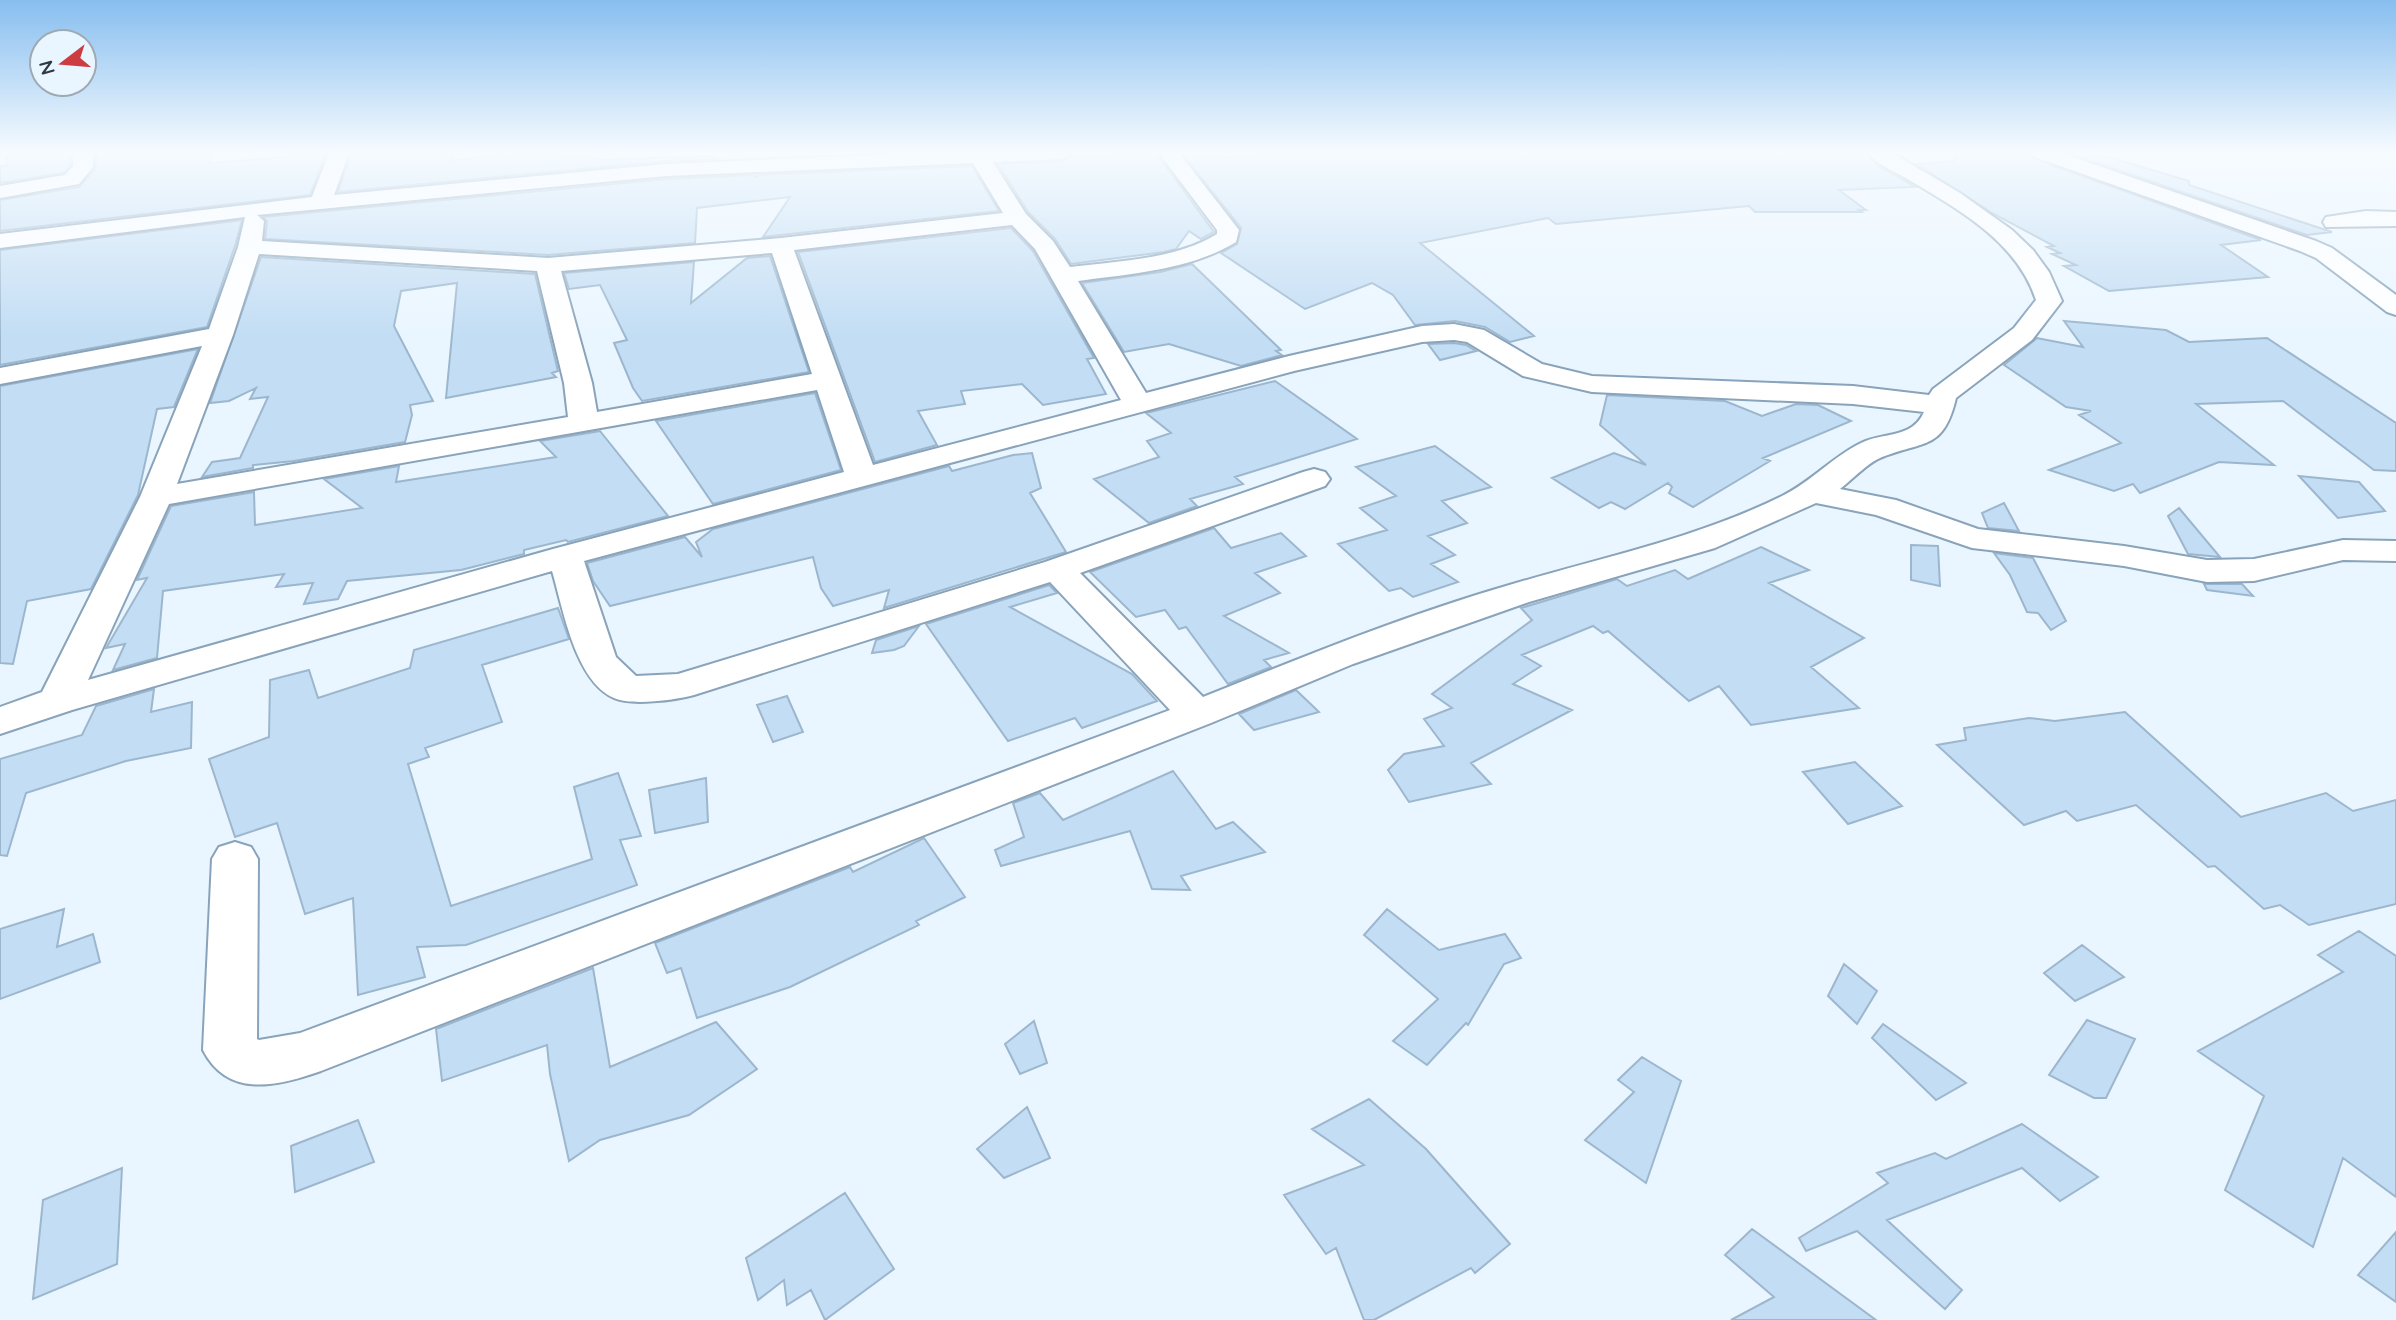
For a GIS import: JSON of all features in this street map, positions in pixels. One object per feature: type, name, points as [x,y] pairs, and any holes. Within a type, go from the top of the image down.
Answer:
[{"type":"street","points":[[5,250],[27,238],[211,215]]},
{"type":"street","points":[[58,701],[156,497],[220,335],[250,247],[254,215]]},
{"type":"street","points":[[1015,215],[1045,246],[1139,405]]},
{"type":"street","points":[[1061,276],[1187,254],[1223,243],[1228,237],[1228,230],[1216,215]]},
{"type":"street","points":[[234,859],[230,1050],[254,1064],[302,1055],[1197,714],[1339,656],[1516,594],[1703,541],[1794,503],[1820,488],[1872,449],[1905,442],[1929,430],[1942,395],[2023,334],[2049,301],[2047,288],[2032,264],[2012,242],[1977,215]]},
{"type":"street","points":[[2218,215],[2324,253],[2396,307]]},
{"type":"street","points":[[250,247],[548,265],[781,245],[1017,218]]},
{"type":"street","points":[[2334,222],[2366,218],[2396,219]]},
{"type":"street","points":[[781,245],[862,478]]},
{"type":"street","points":[[548,265],[552,292],[583,398],[583,423]]},
{"type":"street","points":[[0,721],[58,701],[565,556],[1366,346],[1422,334],[1454,331],[1488,343],[1532,370],[1570,381],[1853,395],[1940,405]]},
{"type":"street","points":[[0,376],[220,335]]},
{"type":"street","points":[[156,497],[828,380]]},
{"type":"street","points":[[565,556],[598,662],[626,689],[680,686],[1057,569],[1314,479]]},
{"type":"street","points":[[1820,488],[1972,538],[2046,549],[2124,556],[2207,571],[2254,570],[2343,550],[2396,551]]},
{"type":"street","points":[[1057,569],[1197,714]]},
{"type":"building","points":[[0,215],[141,215],[0,231]]},
{"type":"building","points":[[288,215],[697,215],[695,243],[548,255],[265,239],[267,221],[263,217]]},
{"type":"building","points":[[778,215],[966,215],[763,237]]},
{"type":"building","points":[[1031,215],[1201,215],[1214,232],[1201,239],[1189,231],[1176,249],[1164,252],[1071,264],[1055,239]]},
{"type":"building","points":[[1230,215],[1657,215],[1556,224],[1548,218],[1420,243],[1534,336],[1510,342],[1485,327],[1455,321],[1415,325],[1393,295],[1372,283],[1305,309],[1221,253],[1237,244],[1241,228]]},
{"type":"building","points":[[1995,215],[2190,215],[2261,240],[2221,245],[2268,277],[2109,291],[2064,266],[2076,265],[2052,254],[2060,253],[2047,247],[2054,246]]},
{"type":"building","points":[[2248,215],[2279,215],[2332,232],[2307,235]]},
{"type":"building","points":[[242,220],[207,327],[0,365],[0,250]]},
{"type":"building","points":[[1011,228],[1033,251],[1094,358],[1087,359],[1106,394],[1043,405],[1022,384],[961,391],[965,404],[918,411],[937,445],[875,462],[798,252]]},
{"type":"building","points":[[770,256],[809,372],[642,401],[633,388],[614,343],[627,340],[600,285],[569,289],[564,273],[694,262],[691,303],[747,258]]},
{"type":"building","points":[[261,257],[535,274],[558,371],[552,373],[556,377],[446,398],[457,283],[401,291],[394,326],[433,401],[410,405],[412,415],[405,442],[294,461],[253,465],[253,468],[202,477],[212,462],[240,458],[268,397],[250,399],[256,388],[229,401],[210,403]]},
{"type":"building","points":[[1192,264],[1281,350],[1276,351],[1282,355],[1241,366],[1169,344],[1124,352],[1082,283],[1160,272]]},
{"type":"building","points":[[2064,321],[2166,330],[2189,342],[2267,338],[2396,423],[2396,471],[2374,470],[2283,401],[2196,404],[2274,465],[2219,462],[2140,493],[2133,484],[2114,491],[2049,470],[2121,443],[2079,415],[2091,411],[2066,407],[2004,365],[2037,338],[2083,347]]},
{"type":"building","points":[[1428,344],[1466,345],[1476,351],[1440,360]]},
{"type":"building","points":[[198,349],[174,407],[157,409],[138,495],[91,589],[27,601],[13,664],[0,663],[0,386]]},
{"type":"building","points":[[1275,381],[1357,439],[1235,477],[1243,484],[1190,499],[1197,506],[1149,523],[1094,479],[1159,457],[1147,441],[1171,433],[1146,413]]},
{"type":"building","points":[[815,393],[841,470],[713,504],[656,421]]},
{"type":"building","points":[[1607,395],[1725,401],[1762,416],[1796,404],[1818,405],[1851,421],[1763,458],[1770,461],[1693,507],[1669,493],[1672,487],[1668,483],[1625,509],[1611,502],[1599,508],[1552,478],[1614,453],[1646,465],[1600,425]]},
{"type":"building","points":[[600,431],[668,516],[568,542],[566,540],[524,550],[524,554],[461,570],[347,581],[338,599],[304,604],[313,583],[276,587],[284,574],[163,591],[157,658],[113,670],[125,644],[106,648],[147,578],[137,580],[171,506],[254,492],[255,525],[362,508],[324,479],[399,466],[396,482],[556,457],[540,441]]},
{"type":"building","points":[[1435,446],[1491,487],[1442,501],[1467,523],[1428,536],[1455,555],[1431,564],[1458,582],[1413,597],[1401,588],[1389,591],[1338,544],[1387,530],[1360,508],[1396,496],[1356,467]]},
{"type":"building","points":[[1032,453],[1041,488],[1030,493],[1066,552],[884,608],[889,590],[833,606],[821,588],[813,557],[610,606],[593,581],[587,563],[685,537],[702,557],[696,542],[713,529],[949,466],[952,471],[1013,455]]},
{"type":"building","points":[[2299,476],[2359,482],[2385,511],[2338,518]]},
{"type":"building","points":[[2004,503],[2019,531],[1988,528],[1982,513]]},
{"type":"building","points":[[2179,508],[2220,557],[2188,554],[2168,516]]},
{"type":"building","points":[[1214,528],[1231,548],[1281,533],[1306,556],[1255,573],[1280,593],[1224,616],[1289,653],[1264,660],[1271,667],[1228,684],[1186,627],[1179,629],[1165,610],[1136,617],[1090,572]]},
{"type":"building","points":[[1911,545],[1938,546],[1940,586],[1911,580]]},
{"type":"building","points":[[1761,547],[1809,570],[1769,583],[1864,638],[1811,667],[1859,708],[1751,725],[1719,686],[1689,701],[1608,631],[1603,633],[1593,626],[1522,655],[1541,666],[1513,684],[1572,710],[1471,763],[1491,784],[1409,802],[1388,770],[1404,754],[1444,746],[1424,719],[1452,708],[1432,694],[1532,620],[1521,608],[1617,579],[1627,586],[1675,570],[1688,579]]},
{"type":"building","points":[[1994,553],[2033,558],[2066,621],[2051,630],[2038,613],[2027,612],[2010,575]]},
{"type":"building","points":[[2204,584],[2242,584],[2253,596],[2207,590]]},
{"type":"building","points":[[1049,585],[1057,593],[1010,607],[1132,674],[1157,701],[1082,728],[1075,718],[1008,741],[926,624]]},
{"type":"building","points":[[558,608],[569,639],[482,665],[502,722],[425,748],[429,757],[408,764],[451,906],[592,859],[574,787],[618,773],[641,836],[620,840],[637,885],[466,945],[417,947],[425,977],[358,995],[353,898],[305,914],[277,823],[235,837],[209,759],[269,737],[270,680],[309,670],[318,698],[410,668],[414,650]]},
{"type":"building","points":[[919,626],[904,646],[872,653],[876,640]]},
{"type":"building","points":[[154,689],[151,712],[192,702],[191,748],[126,761],[26,793],[7,856],[0,855],[0,759],[82,735],[96,706]]},
{"type":"building","points":[[1296,690],[1319,712],[1254,730],[1239,714]]},
{"type":"building","points":[[787,696],[803,732],[773,742],[757,705]]},
{"type":"building","points":[[2125,712],[2241,817],[2326,793],[2353,811],[2396,800],[2396,904],[2309,925],[2280,905],[2264,909],[2215,866],[2208,867],[2136,805],[2077,821],[2066,811],[2024,825],[1937,745],[1966,740],[1964,728],[2029,718],[2055,721]]},
{"type":"building","points":[[1855,762],[1902,806],[1848,824],[1803,772]]},
{"type":"building","points":[[1173,771],[1216,829],[1233,822],[1265,852],[1181,876],[1190,890],[1152,889],[1130,831],[1001,866],[995,850],[1024,837],[1013,803],[1040,793],[1063,820]]},
{"type":"building","points":[[706,778],[708,822],[655,833],[649,790]]},
{"type":"building","points":[[924,838],[965,897],[916,921],[919,925],[790,987],[697,1018],[681,968],[667,973],[655,943],[850,867],[853,872]]},
{"type":"building","points":[[64,909],[57,947],[93,934],[100,962],[0,999],[0,929]]},
{"type":"building","points":[[1387,909],[1439,950],[1505,934],[1521,958],[1504,964],[1468,1025],[1466,1023],[1427,1065],[1393,1041],[1438,999],[1364,935]]},
{"type":"building","points":[[2359,931],[2396,956],[2396,1197],[2343,1158],[2313,1247],[2225,1190],[2264,1096],[2198,1051],[2343,972],[2318,955]]},
{"type":"building","points":[[2082,945],[2124,977],[2075,1001],[2044,973]]},
{"type":"building","points":[[1844,964],[1877,991],[1857,1024],[1828,996]]},
{"type":"building","points":[[593,968],[610,1067],[716,1022],[757,1069],[689,1115],[600,1140],[569,1161],[550,1074],[547,1045],[442,1081],[436,1029]]},
{"type":"building","points":[[2087,1020],[2135,1039],[2106,1098],[2094,1098],[2049,1075]]},
{"type":"building","points":[[1034,1021],[1047,1063],[1020,1074],[1005,1044]]},
{"type":"building","points":[[1883,1024],[1966,1083],[1936,1100],[1872,1038]]},
{"type":"building","points":[[1642,1057],[1681,1081],[1646,1183],[1585,1140],[1634,1092],[1618,1080]]},
{"type":"building","points":[[1369,1099],[1426,1149],[1510,1244],[1475,1273],[1471,1268],[1374,1320],[1364,1320],[1336,1248],[1326,1254],[1284,1195],[1364,1165],[1312,1129]]},
{"type":"building","points":[[1027,1107],[1050,1158],[1004,1178],[977,1149]]},
{"type":"building","points":[[358,1120],[374,1162],[295,1192],[291,1146]]},
{"type":"building","points":[[2022,1124],[2098,1177],[2060,1201],[2022,1168],[1887,1220],[1962,1290],[1945,1309],[1857,1231],[1806,1251],[1799,1238],[1888,1183],[1877,1173],[1935,1153],[1946,1159]]},
{"type":"building","points":[[122,1168],[117,1264],[33,1299],[43,1200]]},
{"type":"building","points":[[845,1193],[894,1269],[825,1320],[811,1290],[787,1305],[784,1280],[758,1300],[746,1258]]},
{"type":"building","points":[[1752,1229],[1876,1320],[1731,1320],[1774,1297],[1725,1255]]},
{"type":"building","points":[[2396,1232],[2396,1302],[2358,1275]]}]
